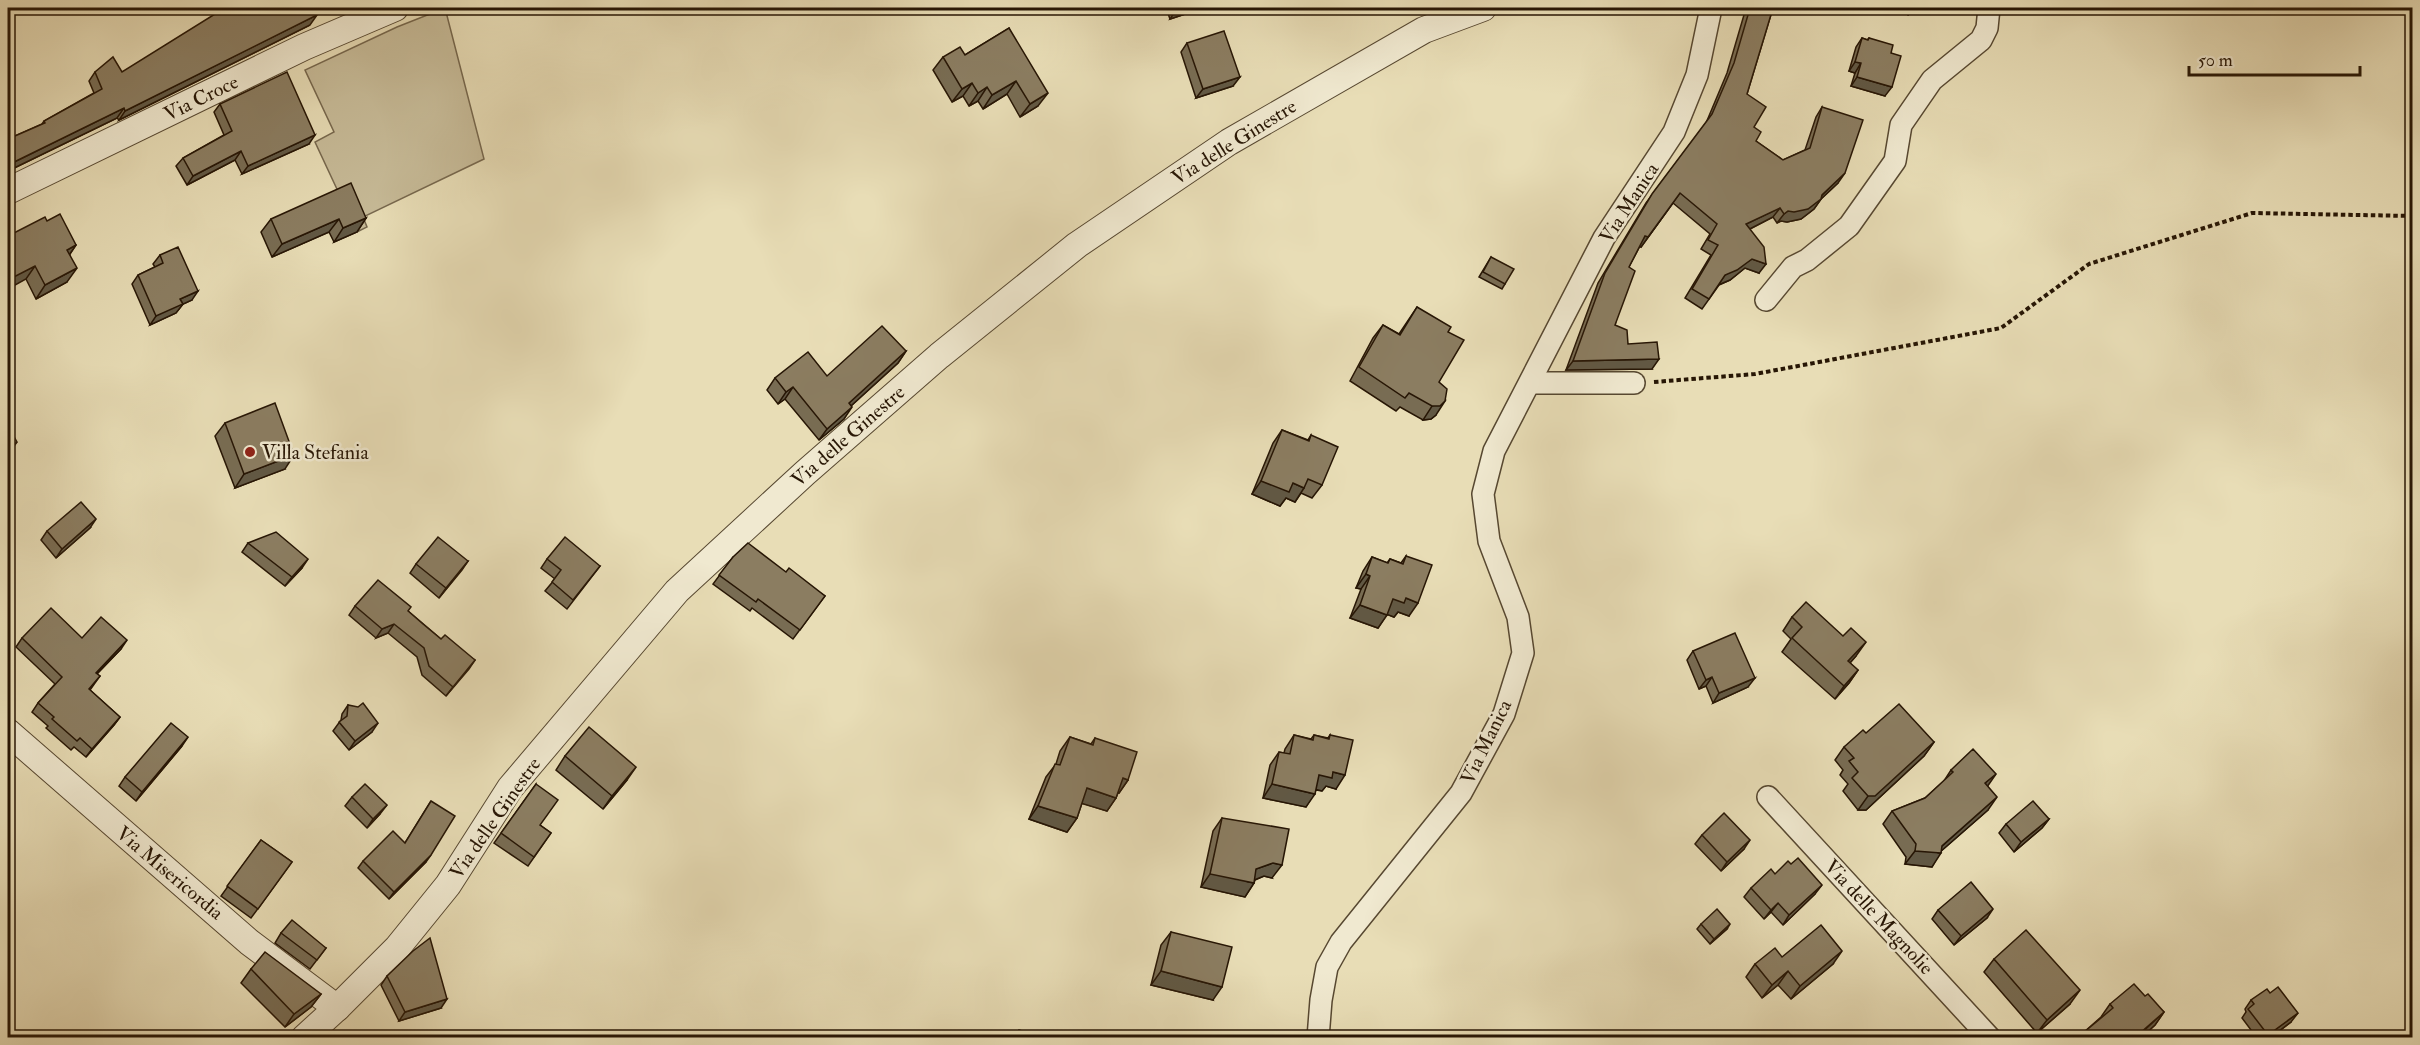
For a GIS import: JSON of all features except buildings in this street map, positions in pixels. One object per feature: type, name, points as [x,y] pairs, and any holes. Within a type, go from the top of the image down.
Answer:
[{"type":"street","name":"Via Croce","points":[[8,191],[304,47],[395,8]]},
{"type":"street","name":"Via delle Ginestre","points":[[304,1038],[397,948],[448,885],[510,788],[677,591],[930,364],[1077,245],[1229,142],[1424,30],[1483,8]]},
{"type":"street","points":[[1766,300],[1793,267],[1807,260],[1849,226],[1895,161],[1901,125],[1932,80],[1981,40],[1988,28],[1989,8]]},
{"type":"street","name":"Via Manica","points":[[1318,1038],[1321,1000],[1331,959],[1341,942],[1461,793],[1504,714],[1523,653],[1518,617],[1489,541],[1483,494],[1494,450],[1604,238],[1674,132],[1697,75],[1708,10]]},
{"type":"street","points":[[1530,383],[1634,383]]},
{"type":"street","name":"Via Misericordia","points":[[8,732],[249,942],[337,1008]]},
{"type":"street","name":"Via delle Magnolie","points":[[1768,796],[1990,1038]]},
{"type":"path","points":[[1634,383],[1755,374],[2001,328],[2089,264],[2252,213],[2412,216]]},
{"type":"shaded area","points":[[445,8],[484,159],[363,217],[367,227],[357,232],[315,142],[334,132],[305,70],[397,27]]},
{"type":"place","name":"Villa Stefania","points":[[250,452]]}]
